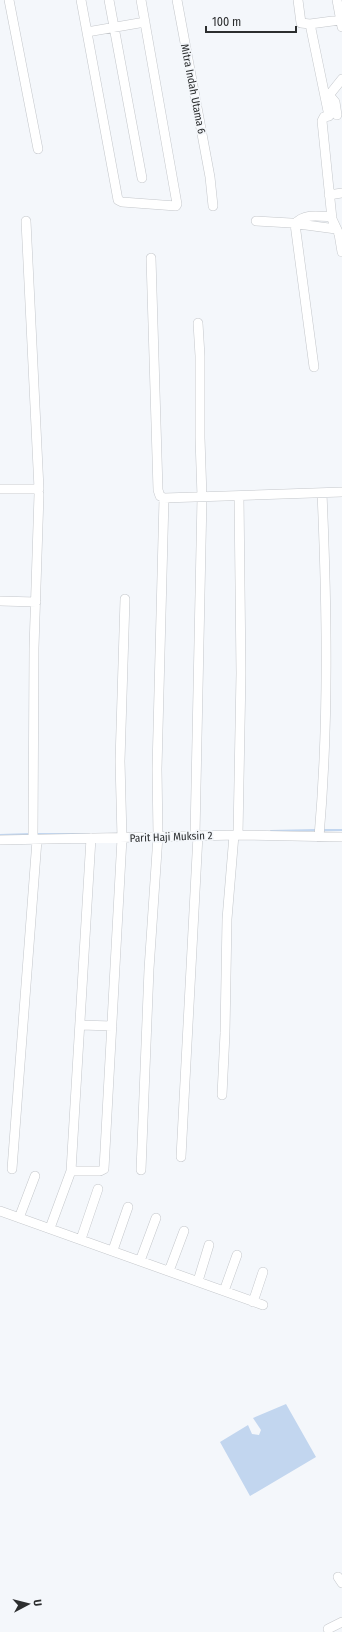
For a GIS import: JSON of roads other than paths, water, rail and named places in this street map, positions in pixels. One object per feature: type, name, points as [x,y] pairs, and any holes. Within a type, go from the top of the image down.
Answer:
[{"type":"street","points":[[9,0],[38,149]]},
{"type":"street","points":[[81,0],[118,200],[122,202],[176,206],[177,204],[141,0]]},
{"type":"street","points":[[109,0],[142,178]]},
{"type":"street","name":"Mitra Indah Utama 6","points":[[177,0],[210,177],[213,206]]},
{"type":"street","points":[[298,0],[301,23],[310,24],[341,23],[337,0]]},
{"type":"street","points":[[87,32],[145,22]]},
{"type":"street","points":[[310,24],[327,97],[336,115],[324,117],[322,121],[332,217],[339,234],[342,252]]},
{"type":"street","points":[[327,97],[342,79]]},
{"type":"street","points":[[329,195],[342,194]]},
{"type":"street","points":[[256,221],[297,221],[332,217]]},
{"type":"street","points":[[0,489],[39,489],[26,221]]},
{"type":"street","points":[[297,221],[336,229]]},
{"type":"street","points":[[297,221],[314,367]]},
{"type":"street","points":[[150,258],[158,490],[160,496],[164,498],[342,492]]},
{"type":"street","points":[[181,1157],[196,835],[202,497],[200,356],[198,323]]},
{"type":"street","points":[[320,837],[327,672],[322,493]]},
{"type":"street","points":[[12,1169],[35,840],[36,602],[39,494]]},
{"type":"street","points":[[222,1095],[225,1033],[227,920],[236,835],[241,673],[239,496]]},
{"type":"street","points":[[142,1170],[149,969],[158,836],[157,754],[164,498]]},
{"type":"street","points":[[71,1171],[100,1171],[104,1169],[122,838],[120,761],[125,599]]},
{"type":"street","points":[[0,601],[36,602]]},
{"type":"street","name":"Parit Haji Muksin 2","points":[[0,840],[196,835],[342,837]]},
{"type":"street","points":[[50,1228],[71,1171],[81,1025],[91,838]]},
{"type":"street","points":[[81,1025],[112,1026]]},
{"type":"street","points":[[19,1218],[35,1176]]},
{"type":"street","points":[[81,1239],[98,1189]]},
{"type":"street","points":[[112,1250],[128,1207]]},
{"type":"street","points":[[0,1211],[140,1260],[253,1302],[263,1304]]},
{"type":"street","points":[[140,1260],[156,1218]]},
{"type":"street","points":[[169,1271],[184,1231]]},
{"type":"street","points":[[198,1281],[209,1245]]},
{"type":"street","points":[[224,1291],[237,1255]]},
{"type":"street","points":[[253,1302],[263,1272]]},
{"type":"street","points":[[328,1629],[342,1622]]},
{"type":"water","points":[[286,1404],[316,1457],[250,1496],[220,1442],[248,1425],[252,1434],[259,1435],[261,1430],[253,1418]]},
{"type":"waterway","points":[[271,831],[316,830]]},
{"type":"waterway","points":[[323,830],[342,830]]},
{"type":"waterway","points":[[0,835],[31,834]]},
{"type":"waterway","points":[[36,834],[95,834]]}]
